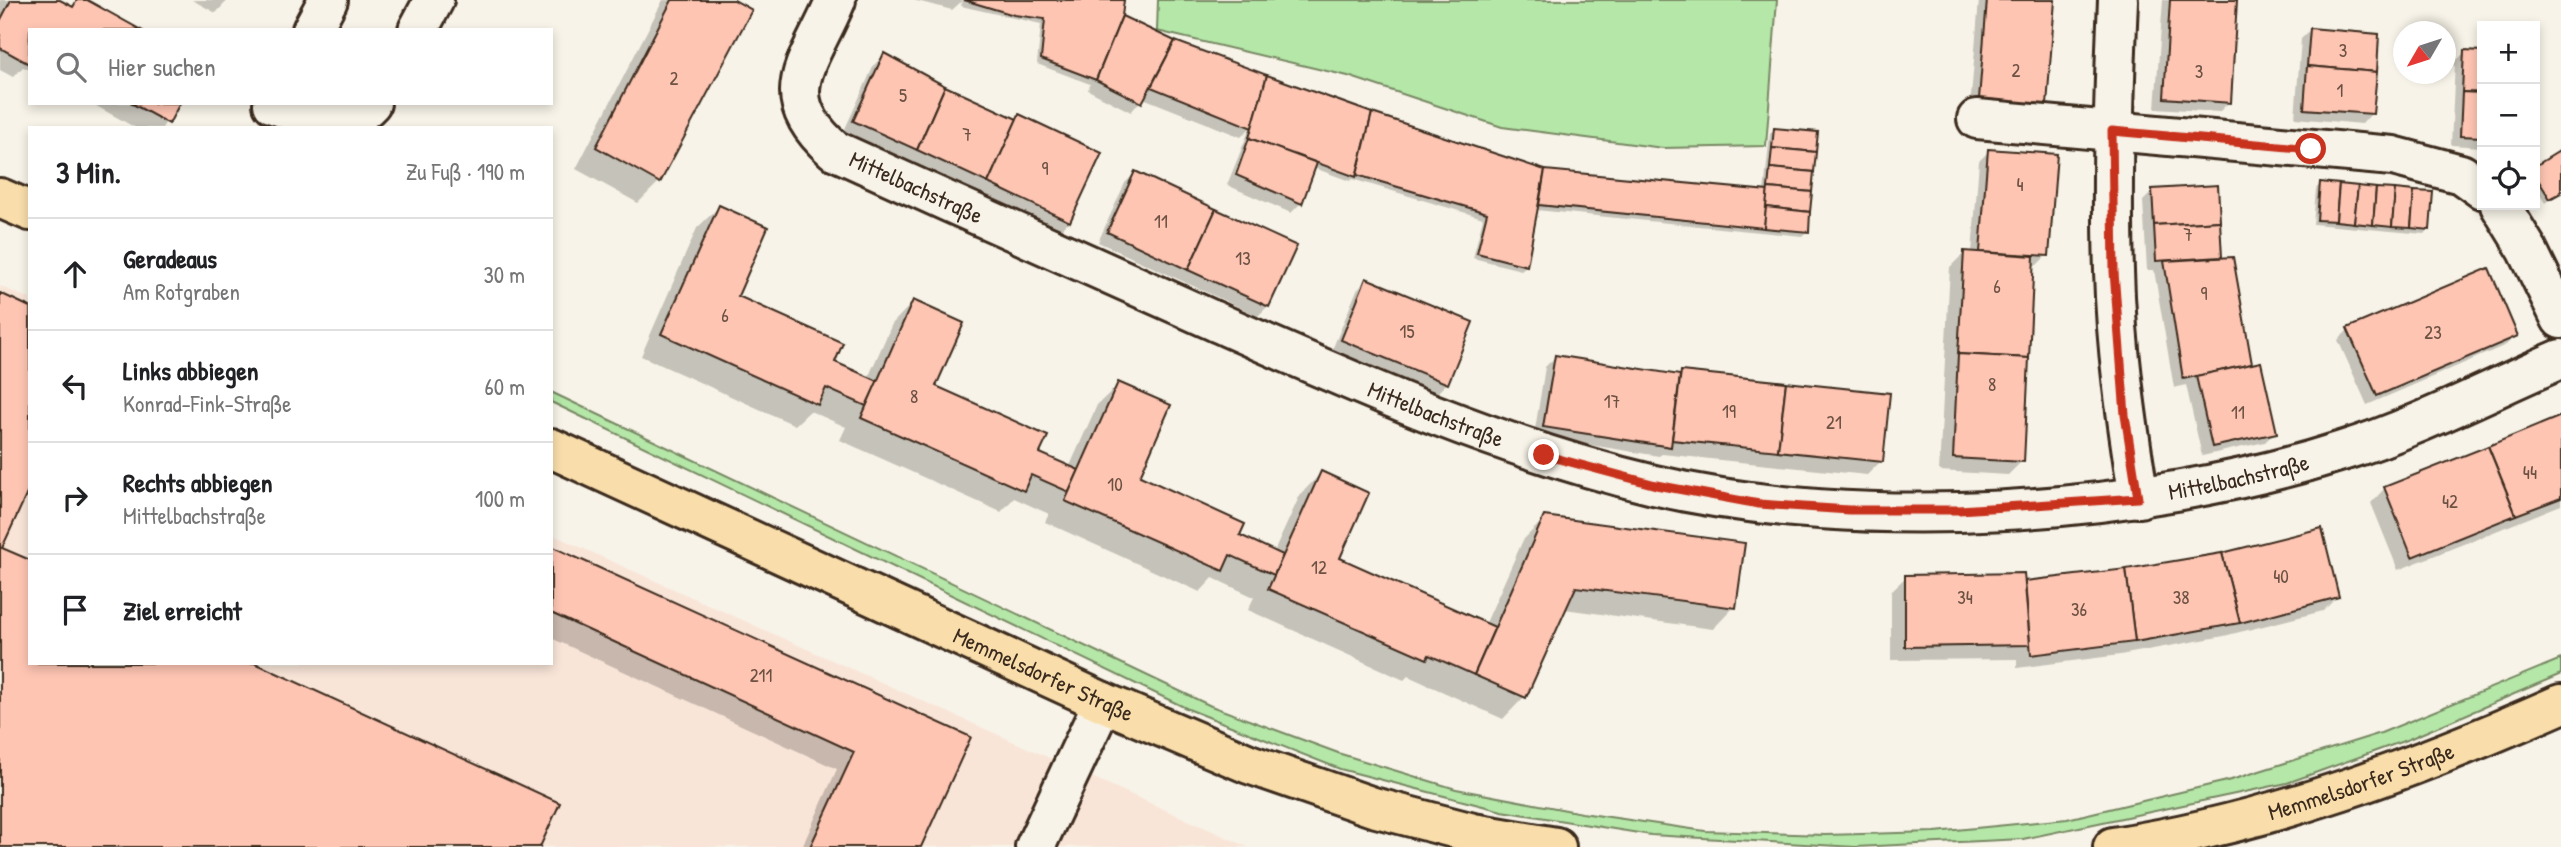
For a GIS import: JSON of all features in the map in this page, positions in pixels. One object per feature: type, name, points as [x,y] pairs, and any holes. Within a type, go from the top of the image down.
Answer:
[{"type":"main road","points":[[0,198],[28,210]]},
{"type":"main road","name":"Memmelsdorfer Straße","points":[[553,449],[1103,702],[1249,764],[1373,807],[1473,832],[1556,847]]},
{"type":"main road","name":"Memmelsdorfer Straße","points":[[2113,847],[2262,816],[2372,782],[2468,745],[2561,704]]},
{"type":"street","points":[[313,28],[328,0]]},
{"type":"street","points":[[419,28],[434,0]]},
{"type":"street","name":"Mittelbachstraße","points":[[836,0],[799,83],[799,100],[806,121],[834,150],[1345,380],[1480,434],[1656,485],[1759,504],[1849,510],[1959,510],[2138,498],[2266,472],[2344,451],[2561,359]]},
{"type":"street","points":[[2118,0],[2112,131],[2114,272],[2125,415],[2138,498]]},
{"type":"street","points":[[261,126],[272,105]]},
{"type":"street","points":[[276,105],[329,122],[364,112],[369,105]]},
{"type":"street","points":[[1977,119],[2393,156],[2461,174],[2477,185]]},
{"type":"street","points":[[2503,210],[2527,249],[2561,319]]},
{"type":"street","points":[[1035,847],[1103,702]]},
{"type":"shaded area","points":[[0,286],[28,298],[28,665],[553,665],[553,535],[1248,847],[0,847]]},
{"type":"green space","points":[[1158,0],[1777,0],[1766,146],[1663,148],[1502,127],[1348,76],[1157,31]]},
{"type":"green space","points":[[553,393],[1211,706],[1341,754],[1456,789],[1582,813],[1705,831],[1825,835],[1935,832],[2067,819],[2231,780],[2381,733],[2561,659],[2561,674],[2409,739],[2287,783],[2023,839],[1855,847],[1651,835],[1502,811],[1340,769],[1188,709],[553,403]]},
{"type":"building","points":[[11,0],[60,0],[73,7],[77,0],[87,0],[137,28],[28,28],[28,63],[0,48],[0,21]]},
{"type":"building","points":[[672,0],[734,0],[752,10],[660,183],[596,147]]},
{"type":"building","points":[[964,0],[1124,0],[1122,16],[1096,80],[1041,59],[1045,19],[1014,15]]},
{"type":"building","points":[[1987,0],[2055,0],[2047,105],[1979,99]]},
{"type":"building","points":[[2170,0],[2237,0],[2231,103],[2164,98]]},
{"type":"building","points":[[1122,16],[1175,41],[1142,103],[1096,80]]},
{"type":"building","points":[[2310,28],[2379,34],[2377,72],[2307,66]]},
{"type":"building","points":[[1175,41],[1267,75],[1252,128],[1151,87]]},
{"type":"building","points":[[2464,50],[2477,51],[2477,93],[2462,92]]},
{"type":"building","points":[[884,53],[945,86],[917,150],[853,121]]},
{"type":"building","points":[[2307,66],[2377,72],[2373,114],[2304,109]]},
{"type":"building","points":[[1267,75],[1372,113],[1356,177],[1249,138]]},
{"type":"building","points":[[945,86],[1017,119],[988,183],[917,150]]},
{"type":"building","points":[[2462,92],[2477,93],[2477,137],[2460,136]]},
{"type":"building","points":[[135,105],[179,105],[169,124]]},
{"type":"building","points":[[1372,113],[1545,170],[1527,266],[1477,253],[1487,213],[1357,175]]},
{"type":"building","points":[[1019,114],[1102,153],[1070,222],[988,183]]},
{"type":"building","points":[[1774,128],[1818,132],[1816,152],[1772,148]]},
{"type":"building","points":[[1249,138],[1317,163],[1302,204],[1236,175]]},
{"type":"building","points":[[1772,148],[1816,152],[1814,172],[1770,168]]},
{"type":"building","points":[[1988,149],[2057,154],[2049,256],[1980,252]]},
{"type":"building","points":[[2561,150],[2561,193],[2550,199],[2540,183],[2540,163]]},
{"type":"building","points":[[1770,168],[1814,172],[1812,192],[1768,188]]},
{"type":"building","points":[[1545,170],[1768,191],[1764,228],[1539,205]]},
{"type":"building","points":[[1135,171],[1216,209],[1188,270],[1107,232]]},
{"type":"building","points":[[2320,182],[2339,184],[2336,221],[2317,220]]},
{"type":"building","points":[[2339,184],[2358,186],[2354,223],[2336,221]]},
{"type":"building","points":[[2218,185],[2220,221],[2154,225],[2152,189]]},
{"type":"building","points":[[2358,186],[2376,188],[2373,225],[2354,223]]},
{"type":"building","points":[[1768,188],[1812,192],[1810,212],[1766,207]]},
{"type":"building","points":[[2376,188],[2395,189],[2392,227],[2373,225]]},
{"type":"building","points":[[2395,189],[2414,191],[2411,228],[2392,227]]},
{"type":"building","points":[[2414,191],[2433,192],[2430,230],[2411,228]]},
{"type":"building","points":[[719,205],[768,227],[738,296],[843,343],[835,362],[878,381],[866,406],[826,388],[818,405],[661,334]]},
{"type":"building","points":[[1766,207],[1810,212],[1809,232],[1764,228]]},
{"type":"building","points":[[1216,209],[1297,246],[1269,307],[1188,270]]},
{"type":"building","points":[[2220,221],[2222,257],[2156,261],[2154,225]]},
{"type":"building","points":[[1964,251],[2034,256],[2029,358],[1958,354]]},
{"type":"building","points":[[2233,257],[2252,364],[2183,379],[2164,261]]},
{"type":"building","points":[[2489,268],[2518,336],[2377,396],[2347,328]]},
{"type":"building","points":[[1366,278],[1473,322],[1448,384],[1341,340]]},
{"type":"building","points":[[0,293],[28,306],[28,491],[2,548],[28,559],[28,665],[259,665],[560,803],[540,847],[0,847]]},
{"type":"building","points":[[913,300],[964,323],[936,386],[1048,436],[1040,453],[1079,470],[1069,492],[1031,475],[1024,491],[861,418]]},
{"type":"building","points":[[1958,354],[2029,358],[2024,462],[1953,458]]},
{"type":"building","points":[[1555,355],[1680,375],[1671,447],[1543,427]]},
{"type":"building","points":[[2261,362],[2277,433],[2212,447],[2196,376]]},
{"type":"building","points":[[1681,371],[1786,382],[1778,451],[1672,440]]},
{"type":"building","points":[[1118,382],[1171,405],[1140,476],[1245,524],[1240,535],[1283,555],[1274,575],[1230,555],[1223,571],[1065,501]]},
{"type":"building","points":[[1786,382],[1890,393],[1883,462],[1778,451]]},
{"type":"building","points":[[2561,416],[2561,498],[2516,515],[2488,446]]},
{"type":"building","points":[[2488,446],[2516,515],[2412,557],[2384,487]]},
{"type":"building","points":[[1321,471],[1369,493],[1340,558],[1495,627],[1474,675],[1429,655],[1427,659],[1268,589]]},
{"type":"building","points":[[1544,516],[1745,543],[1736,608],[1576,587],[1526,698],[1474,675]]},
{"type":"building","points":[[2322,528],[2339,597],[2240,623],[2222,553]]},
{"type":"building","points":[[553,547],[971,737],[921,847],[810,847],[854,752],[553,614]]},
{"type":"building","points":[[2222,553],[2240,623],[2135,642],[2126,569]]},
{"type":"building","points":[[2126,569],[2135,642],[2031,655],[2025,581]]},
{"type":"building","points":[[2024,573],[2030,645],[1905,647],[1905,575]]},
{"type":"route","points":[[1544,455],[1656,485],[1759,504],[1849,510],[1959,510],[2138,498],[2125,415],[2114,272],[2112,131],[2311,149]]}]
